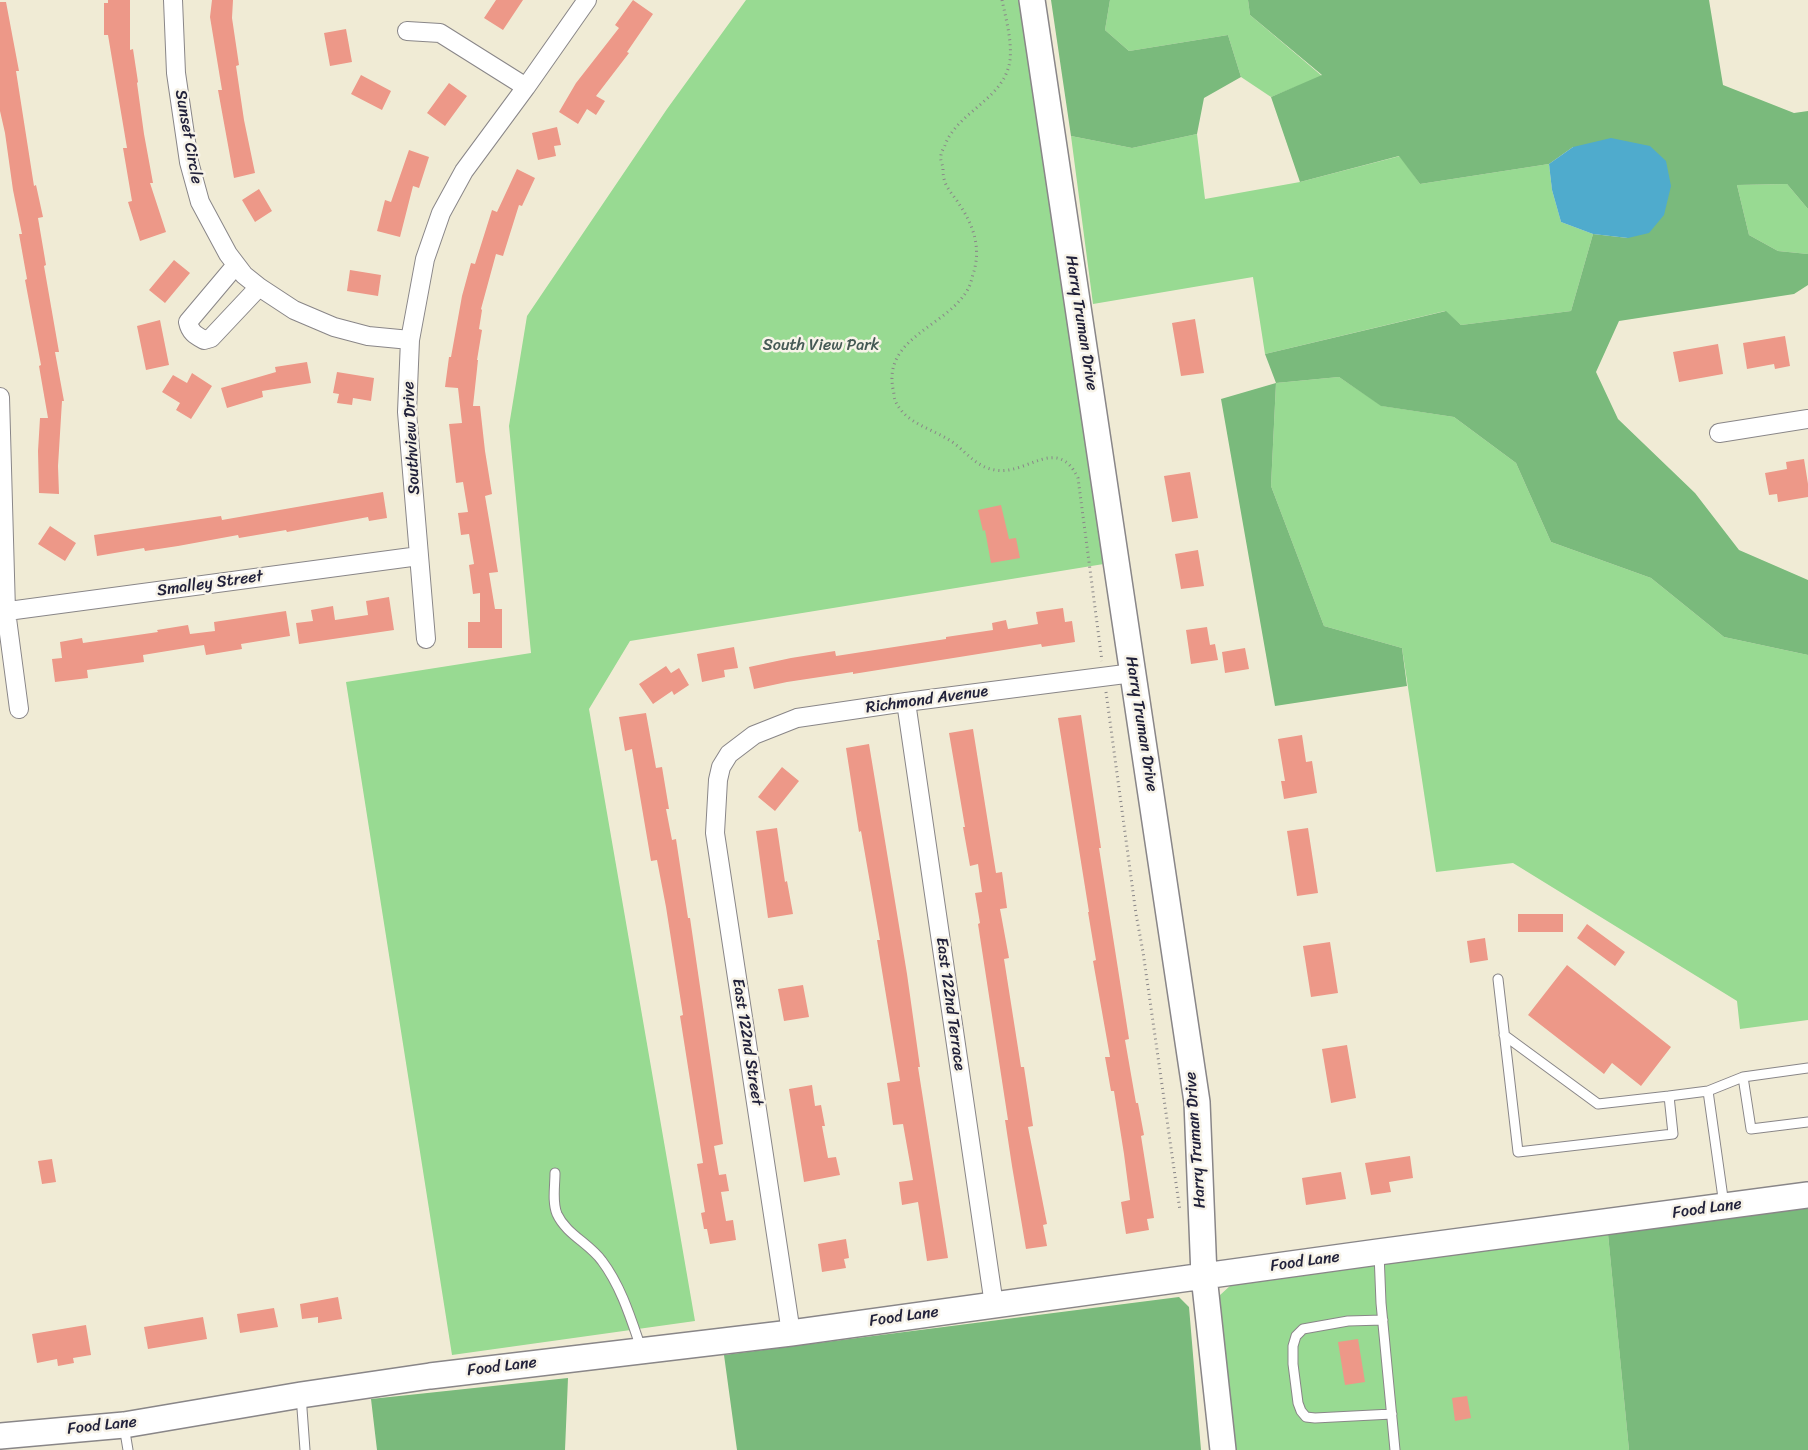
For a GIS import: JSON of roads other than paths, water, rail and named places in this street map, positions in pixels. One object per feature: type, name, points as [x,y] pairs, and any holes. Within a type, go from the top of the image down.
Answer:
[{"type":"street","name":"Sunset Circle","points":[[173,0],[176,73],[189,162],[200,202],[228,254],[244,275],[294,310],[334,328],[368,336],[410,340]]},
{"type":"street","name":"Southview Drive","points":[[426,639],[407,412],[410,340],[425,259],[441,213],[464,171],[526,87],[586,0]]},
{"type":"street","name":"Harry Truman Drive","points":[[1032,0],[1197,1102],[1204,1276],[1223,1450]]},
{"type":"street","points":[[407,31],[440,33],[526,87]]},
{"type":"street","points":[[236,265],[188,322],[189,329],[194,334],[204,340],[211,338],[259,287]]},
{"type":"street","points":[[0,397],[3,611],[19,709]]},
{"type":"street","points":[[1720,433],[1808,419]]},
{"type":"street","name":"Smalley Street","points":[[3,611],[419,556]]},
{"type":"street","name":"Richmond Avenue","points":[[729,754],[754,735],[797,718],[1133,673]]},
{"type":"street","name":"East 122nd Terrace","points":[[906,702],[994,1305]]},
{"type":"street","name":"East 122nd Street","points":[[729,754],[721,767],[718,780],[715,833],[791,1333]]},
{"type":"street","name":"Food Lane","points":[[0,1436],[124,1425],[301,1395],[430,1376],[791,1333],[1808,1195]]},
{"type":"lane","points":[[1498,979],[1518,1152],[1673,1134],[1669,1096]]},
{"type":"lane","points":[[1504,1035],[1598,1104],[1708,1091],[1743,1076],[1808,1068]]},
{"type":"lane","points":[[1743,1076],[1751,1129],[1808,1122]]},
{"type":"lane","points":[[1708,1091],[1724,1206]]},
{"type":"lane","points":[[555,1173],[554,1200],[557,1214],[566,1227],[602,1260],[623,1299],[642,1350]]},
{"type":"lane","points":[[1378,1252],[1395,1450]]},
{"type":"lane","points":[[1383,1320],[1348,1322],[1303,1329],[1296,1336],[1293,1346],[1293,1364],[1298,1403],[1306,1417],[1392,1414]]},
{"type":"lane","points":[[301,1395],[305,1450]]},
{"type":"lane","points":[[124,1425],[128,1450]]},
{"type":"water","points":[[1611,138],[1650,146],[1666,161],[1671,186],[1664,215],[1649,233],[1628,238],[1593,234],[1561,222],[1552,190],[1549,164],[1573,147]]},
{"type":"park label","name":"South View Park","points":[[821,346]]}]
